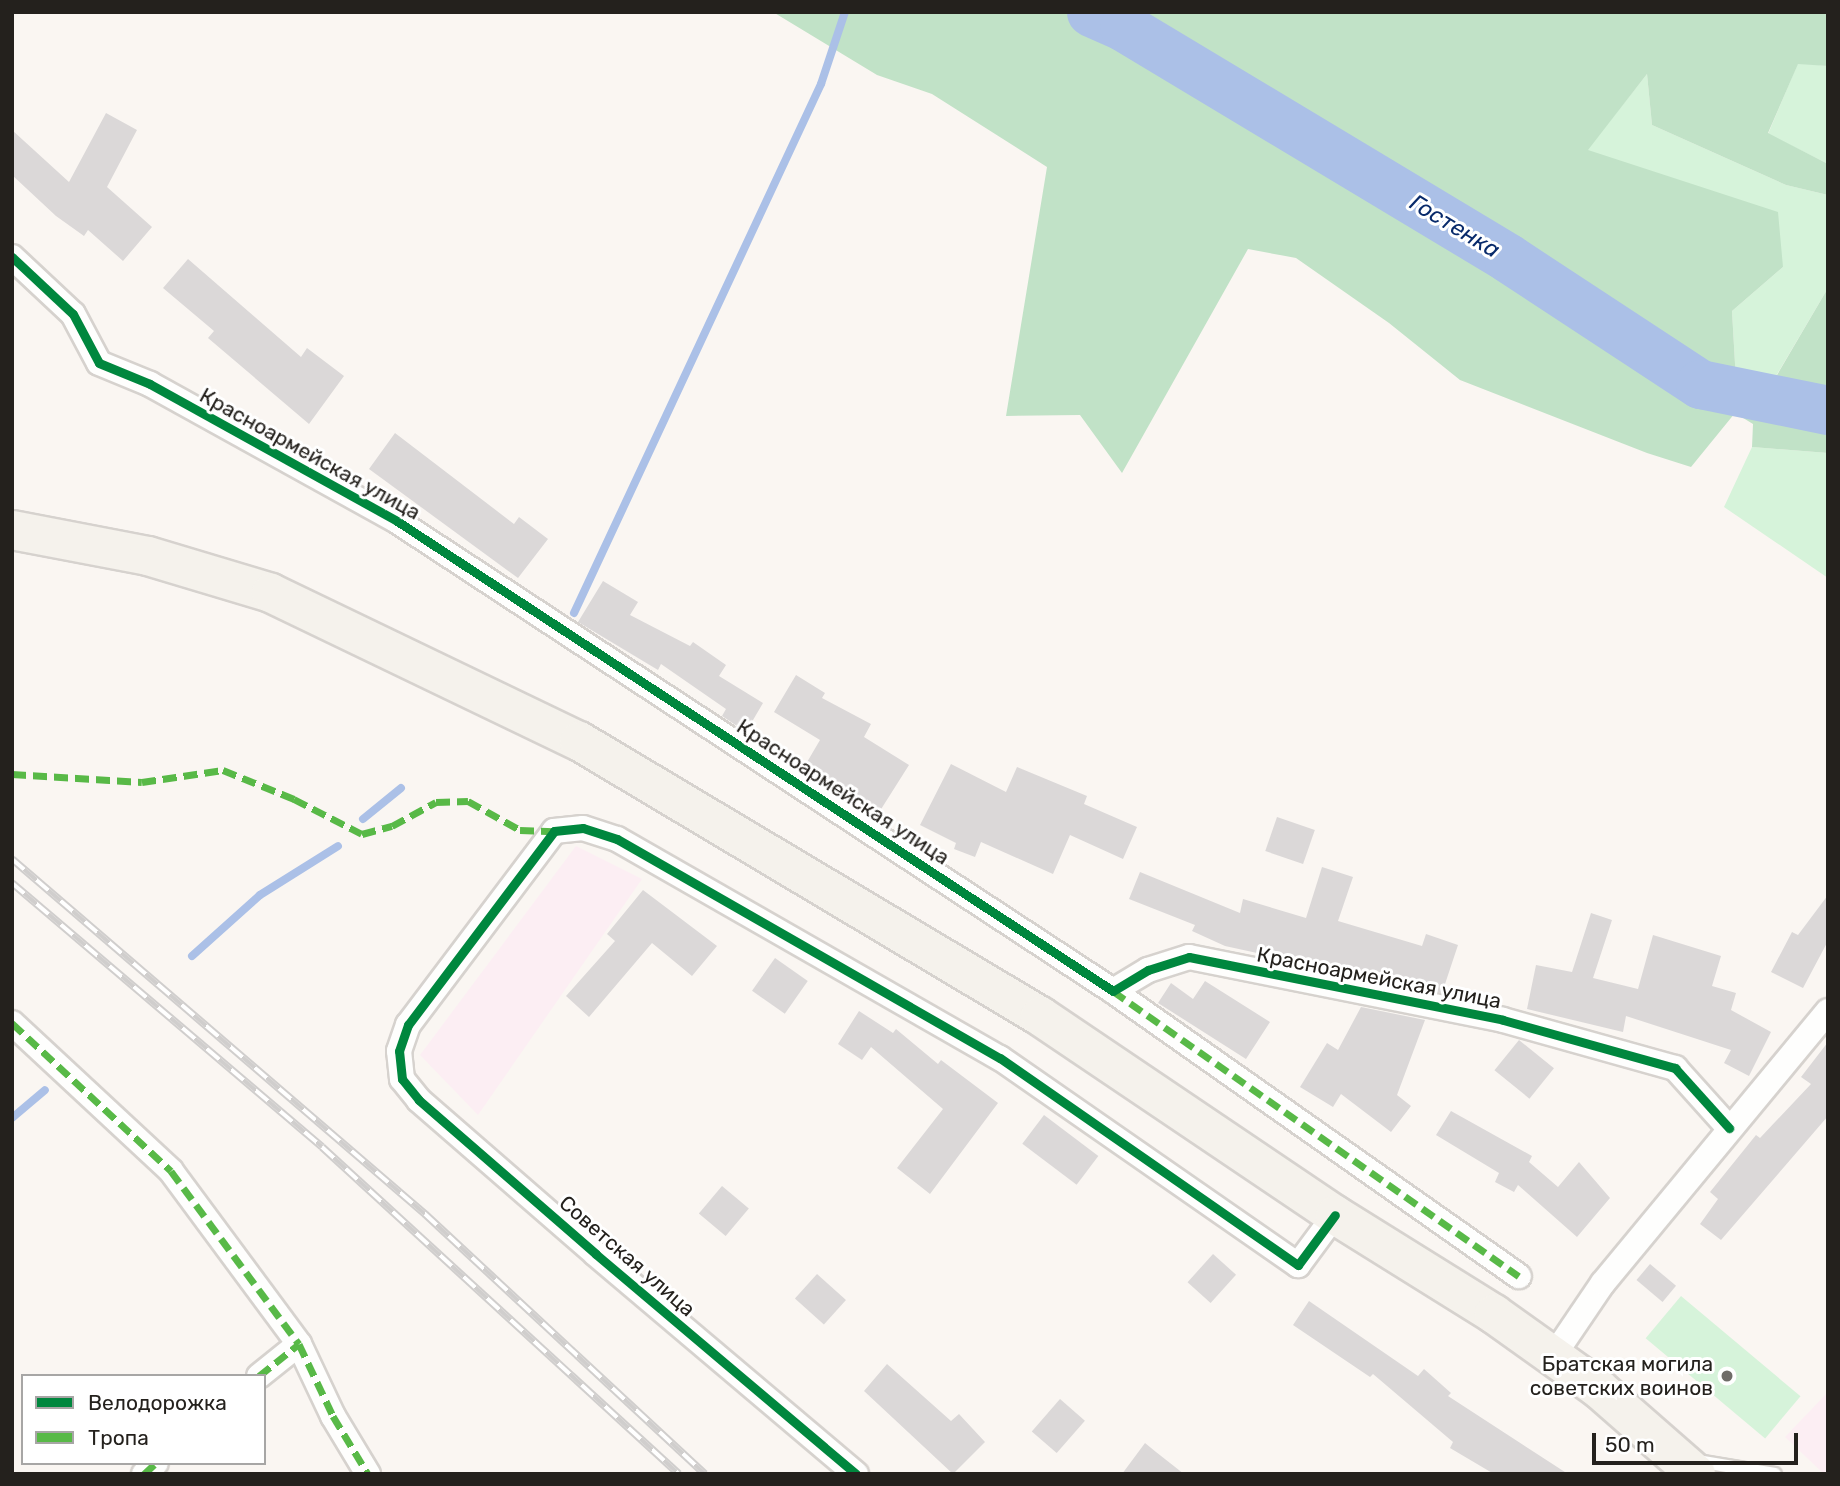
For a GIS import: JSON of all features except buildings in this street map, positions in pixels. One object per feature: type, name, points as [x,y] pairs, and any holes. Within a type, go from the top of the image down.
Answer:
[{"type":"main road","points":[[12,530],[148,556],[271,593],[579,741],[1040,1016],[1335,1215],[1553,1355],[1687,1466]]},
{"type":"main road","points":[[12,549],[190,584],[397,653]]},
{"type":"street","name":"Красноармейская улица","points":[[12,257],[73,314],[99,363],[150,384],[397,521],[1113,991],[1519,1276]]},
{"type":"street","name":"Советская улица","points":[[856,1474],[419,1100],[402,1079],[399,1051],[408,1025],[554,831],[583,828],[617,839],[1000,1058],[1298,1265],[1335,1215]]},
{"type":"street","name":"Красноармейская улица","points":[[1113,991],[1148,970],[1189,957],[1503,1020],[1675,1068],[1729,1128]]},
{"type":"street","points":[[1553,1355],[1603,1283],[1828,1011]]},
{"type":"street","points":[[12,1023],[171,1171],[299,1344],[332,1416],[368,1474]]},
{"type":"street","points":[[262,1374],[299,1344]]},
{"type":"lane","points":[[1687,1466],[1775,1474]]},
{"type":"shaded area","points":[[576,846],[642,879],[478,1115],[420,1055]]},
{"type":"shaded area","points":[[1828,1392],[1828,1474],[1824,1474],[1785,1437]]},
{"type":"green space","points":[[773,12],[1828,12],[1828,66],[1798,64],[1768,133],[1828,164],[1828,195],[1786,185],[1652,125],[1647,74],[1588,150],[1778,212],[1783,267],[1732,311],[1736,381],[1770,387],[1828,288],[1828,453],[1752,447],[1753,424],[1735,413],[1691,467],[1647,453],[1460,380],[1389,323],[1296,258],[1248,249],[1122,473],[1080,415],[1006,416],[1047,167],[932,94],[877,75]]},
{"type":"green space","points":[[1798,63],[1828,66],[1828,164],[1768,134]]},
{"type":"green space","points":[[1647,74],[1652,125],[1786,185],[1828,195],[1828,288],[1769,388],[1736,381],[1732,311],[1783,267],[1587,150]]},
{"type":"green space","points":[[1752,447],[1828,453],[1828,578],[1724,507]]},
{"type":"green space","points":[[1681,1296],[1801,1396],[1765,1438],[1646,1338]]},
{"type":"waterway","points":[[574,613],[821,84],[845,12]]},
{"type":"waterway","name":"Гостенка","points":[[1091,12],[1124,27],[1508,258],[1700,384],[1828,410]]},
{"type":"waterway","points":[[363,819],[401,788]]},
{"type":"waterway","points":[[192,956],[260,895],[338,846]]},
{"type":"waterway","points":[[12,1118],[45,1090]]},
{"type":"railway","points":[[12,859],[425,1214],[705,1474]]},
{"type":"railway","points":[[12,883],[322,1147],[679,1474]]},
{"type":"marked path","points":[[12,774],[142,782],[223,770],[294,799],[362,834],[392,826],[436,802],[468,801],[520,830],[554,831]]},
{"type":"marked path","points":[[1113,991],[1519,1276]]},
{"type":"marked path","points":[[12,1023],[171,1171],[299,1344],[333,1416],[368,1474]]},
{"type":"marked path","points":[[262,1374],[299,1344]]},
{"type":"marked path","points":[[144,1474],[154,1465]]},
{"type":"cycle path","points":[[12,257],[73,314],[99,363],[150,384],[397,521],[1113,991],[1148,970],[1189,957],[1503,1020],[1675,1068],[1729,1128]]},
{"type":"cycle path","points":[[856,1474],[596,1254],[419,1100],[402,1079],[399,1051],[408,1025],[554,831],[583,828],[617,839],[1000,1058],[1298,1265],[1335,1215]]},
{"type":"place","name":"Братская могила советских воинов","points":[[1727,1376]]}]
